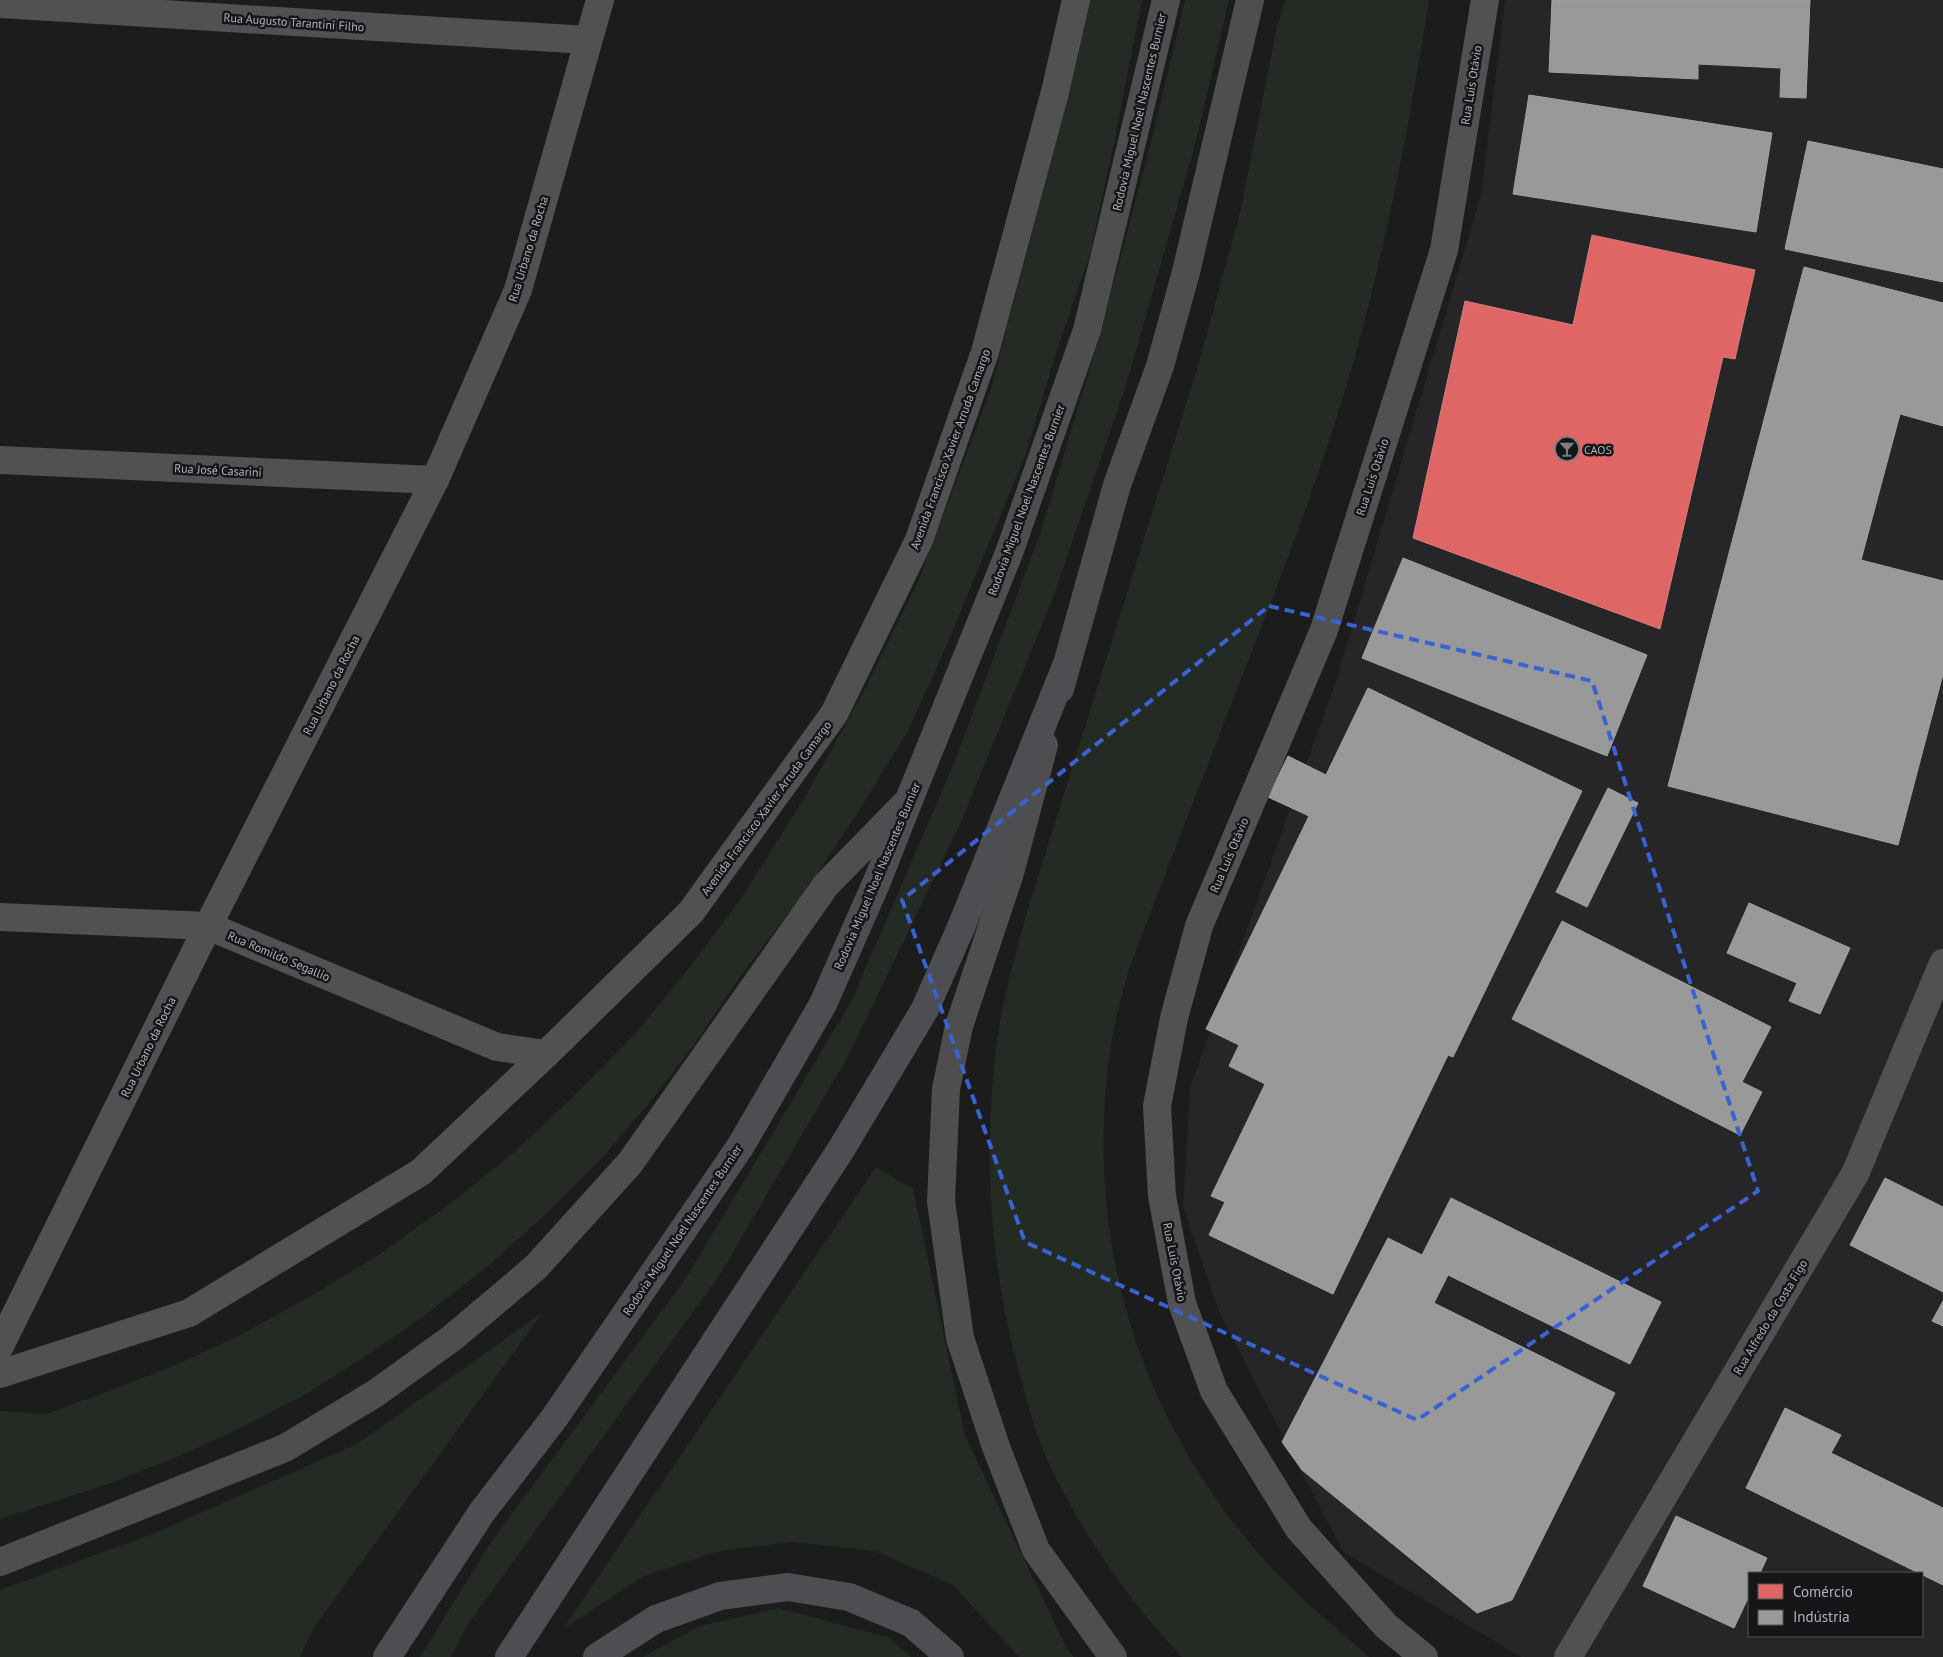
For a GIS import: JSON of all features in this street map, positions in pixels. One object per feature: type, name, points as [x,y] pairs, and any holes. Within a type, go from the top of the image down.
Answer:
[{"type":"highway","name":"Rodovia Miguel Noel Nascentes Burnier","points":[[387,1657],[482,1512],[555,1417],[740,1147],[822,1004],[878,880],[1009,553],[1087,330],[1166,0]]},
{"type":"highway","points":[[1113,1657],[1036,1550],[999,1456],[960,1338],[940,1201],[946,1089],[959,1026],[1010,873],[1116,485],[1160,366],[1186,272],[1250,0]]},
{"type":"highway","points":[[508,1657],[842,1148],[924,1008],[962,925],[1066,666]]},
{"type":"highway","points":[[0,1562],[285,1448],[376,1394],[452,1338],[536,1267],[630,1163],[826,885],[910,800]]},
{"type":"highway","points":[[597,1657],[656,1619],[720,1596],[788,1587],[850,1597],[911,1623],[950,1657]]},
{"type":"street","name":"Rua Urbano da Rocha","points":[[0,1346],[208,926],[435,480],[518,290],[600,0]]},
{"type":"street","name":"Avenida Francisco Xavier Arruda Camargo","points":[[0,1374],[189,1313],[421,1172],[546,1054],[691,912],[834,714],[919,540],[985,352],[1055,92],[1076,0]]},
{"type":"street","name":"Rua Luis Otávio","points":[[1424,1657],[1386,1626],[1299,1528],[1214,1391],[1182,1303],[1162,1196],[1157,1106],[1174,1018],[1199,926],[1324,630],[1444,250],[1485,0]]},
{"type":"street","name":"Rua Augusto Tarantini Filho","points":[[0,4],[588,40]]},
{"type":"street","name":"Rua José Casarini","points":[[0,460],[435,480]]},
{"type":"street","name":"Rua Romildo Segallio","points":[[0,917],[208,926],[497,1047],[546,1054]]},
{"type":"street","name":"Rua Alfredo da Costa Figo","points":[[1568,1657],[1855,1174],[1943,963]]},
{"type":"highlighted area","points":[[1269,606],[1592,681],[1758,1191],[1417,1420],[1025,1242],[902,900]]},
{"type":"shaded area","points":[[1088,0],[1142,0],[1090,254],[1056,353],[1025,456],[948,642],[909,729],[857,814],[802,896],[741,975],[698,1039],[651,1101],[599,1161],[544,1216],[486,1268],[424,1316],[365,1357],[304,1395],[240,1428],[175,1458],[108,1484],[0,1519],[0,1411],[46,1414],[178,1364],[242,1334],[304,1300],[377,1256],[447,1206],[513,1153],[575,1095],[635,1034],[689,968],[740,900],[805,797],[864,691],[918,582],[991,389],[1076,64]]},
{"type":"shaded area","points":[[1185,0],[1229,0],[1194,149],[1126,385],[1053,598],[958,829],[847,1058],[719,1276],[466,1627],[451,1657],[420,1657],[491,1542],[686,1278],[851,1002],[954,763],[1041,531],[1099,338],[1151,143]]},
{"type":"shaded area","points":[[1285,0],[1429,0],[1406,136],[1387,226],[1366,316],[1342,399],[1317,477],[1289,554],[1125,982],[1108,1063],[1104,1141],[1106,1204],[1116,1266],[1131,1327],[1153,1385],[1180,1442],[1214,1496],[1266,1562],[1309,1604],[1369,1657],[1182,1657],[1142,1611],[1106,1563],[1060,1486],[1036,1430],[1010,1338],[996,1254],[990,1169],[992,1083],[1003,1008],[1027,912],[1198,366],[1241,209],[1277,27]]},
{"type":"shaded area","points":[[1505,0],[1943,0],[1943,1657],[1521,1657],[1343,1552],[1220,1314],[1183,1207],[1190,1088],[1335,684],[1481,195]]},
{"type":"shaded area","points":[[876,1167],[913,1189],[965,1436],[1068,1651],[1074,1657],[1019,1657],[953,1585],[875,1551],[792,1542],[719,1551],[644,1576],[563,1629]]},
{"type":"shaded area","points":[[543,1312],[313,1629],[300,1657],[0,1657],[0,1590],[155,1533],[357,1444]]},
{"type":"shaded area","points":[[779,1608],[890,1638],[911,1657],[643,1657],[700,1626]]},
{"type":"building: Comércio","name":"CAOS","points":[[1592,235],[1755,270],[1735,359],[1723,357],[1660,629],[1413,538],[1465,301],[1573,325]]},
{"type":"building: Indústria","points":[[1552,0],[1810,0],[1806,98],[1780,97],[1781,68],[1698,64],[1698,79],[1549,72]]},
{"type":"building: Indústria","points":[[1529,95],[1772,133],[1756,232],[1513,194]]},
{"type":"building: Indústria","points":[[1808,141],[1943,169],[1943,282],[1785,249]]},
{"type":"building: Indústria","points":[[1804,267],[1943,303],[1943,426],[1900,414],[1861,560],[1943,581],[1943,674],[1898,845],[1668,786]]},
{"type":"building: Indústria","points":[[1403,558],[1647,655],[1607,756],[1362,658]]},
{"type":"building: Indústria","points":[[1368,688],[1582,791],[1453,1057],[1448,1055],[1333,1294],[1209,1235],[1225,1202],[1211,1196],[1265,1084],[1229,1066],[1239,1045],[1206,1029],[1309,816],[1268,797],[1288,756],[1326,775]]},
{"type":"building: Indústria","points":[[1608,788],[1638,803],[1587,907],[1556,892]]},
{"type":"building: Indústria","points":[[1749,903],[1850,948],[1820,1014],[1789,1001],[1797,983],[1727,953]]},
{"type":"building: Indústria","points":[[1562,921],[1771,1027],[1742,1082],[1762,1092],[1740,1135],[1512,1019]]},
{"type":"building: Indústria","points":[[1885,1178],[1943,1207],[1943,1292],[1850,1245]]},
{"type":"building: Indústria","points":[[1451,1198],[1661,1302],[1630,1364],[1448,1275],[1434,1303],[1615,1393],[1512,1600],[1477,1613],[1302,1470],[1282,1442],[1388,1238],[1422,1255]]},
{"type":"building: Indústria","points":[[1943,1301],[1943,1326],[1932,1321]]},
{"type":"building: Indústria","points":[[1785,1408],[1841,1435],[1831,1453],[1943,1508],[1943,1585],[1923,1575],[1923,1572],[1917,1572],[1746,1488]]},
{"type":"building: Indústria","points":[[1676,1516],[1767,1558],[1760,1572],[1748,1572],[1748,1598],[1734,1628],[1643,1586]]},
{"type":"place","name":"CAOS","points":[[1567,449]]}]
